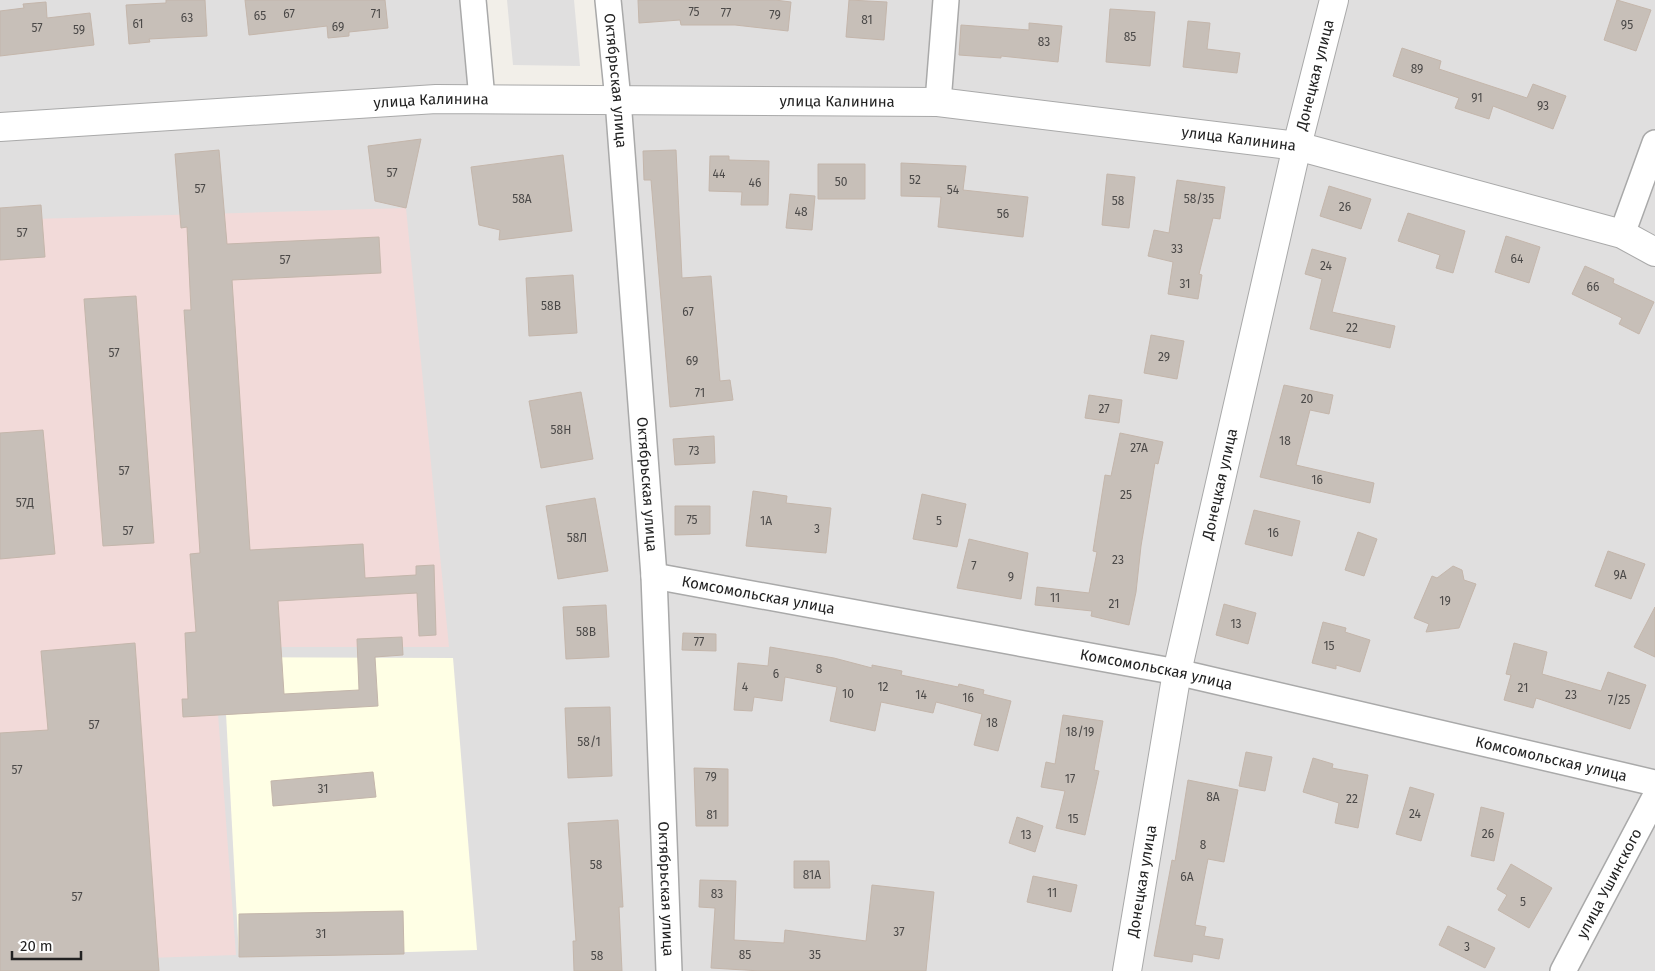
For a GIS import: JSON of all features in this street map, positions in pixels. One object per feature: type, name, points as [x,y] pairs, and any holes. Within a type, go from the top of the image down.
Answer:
[{"type":"street","points":[[474,0],[482,99]]},
{"type":"street","name":"Октябрьская улица","points":[[608,0],[618,100],[654,576],[669,971]]},
{"type":"street","points":[[938,102],[946,0]]},
{"type":"street","name":"Донецкая улица","points":[[1127,971],[1177,672],[1297,146],[1334,0]]},
{"type":"street","name":"улица Калинина","points":[[0,127],[436,98],[938,102],[1297,146],[1622,234],[1655,252]]},
{"type":"street","points":[[1622,234],[1655,143]]},
{"type":"street","name":"Комсомольская улица","points":[[654,576],[1177,672],[1655,783]]},
{"type":"street","name":"улица Ушинского","points":[[1563,971],[1655,797]]},
{"type":"shaded area","points":[[0,0],[469,0],[477,91],[0,122]]},
{"type":"shaded area","points":[[507,0],[574,0],[580,66],[513,65]]},
{"type":"shaded area","points":[[609,0],[944,0],[936,101],[619,98]]},
{"type":"shaded area","points":[[950,0],[1655,0],[1655,128],[1620,229],[1292,140],[942,99]]},
{"type":"shaded area","points":[[616,102],[665,971],[0,971],[0,131]]},
{"type":"shaded area","points":[[626,109],[940,113],[1287,154],[1172,660],[664,567]]},
{"type":"shaded area","points":[[1305,157],[1619,245],[1655,264],[1655,773],[1186,666]]},
{"type":"shaded area","points":[[1655,161],[1655,245],[1629,231]]},
{"type":"shaded area","points":[[406,208],[449,647],[213,647],[236,955],[0,963],[0,220]]},
{"type":"shaded area","points":[[659,581],[1172,677],[1122,971],[673,971]]},
{"type":"shaded area","points":[[223,657],[453,658],[477,950],[239,957]]},
{"type":"shaded area","points":[[1180,676],[1655,787],[1558,971],[1131,971]]},
{"type":"shaded area","points":[[1655,818],[1655,971],[1575,971]]},
{"type":"building","points":[[166,0],[205,0],[207,36],[149,39],[150,42],[129,44],[126,5],[166,3]]},
{"type":"building","points":[[245,0],[385,0],[388,28],[349,32],[349,36],[328,38],[327,26],[249,35]]},
{"type":"building","points":[[638,0],[775,0],[791,2],[788,31],[735,25],[681,25],[680,20],[639,23]]},
{"type":"building","points":[[849,0],[887,2],[884,40],[846,37]]},
{"type":"building","points":[[1617,0],[1651,10],[1636,51],[1604,40]]},
{"type":"building","points":[[46,2],[47,18],[90,13],[94,45],[0,56],[0,11],[24,8],[23,4]]},
{"type":"building","points":[[1110,9],[1155,12],[1150,66],[1106,62]]},
{"type":"building","points":[[1188,21],[1210,23],[1207,49],[1240,53],[1237,73],[1183,67]]},
{"type":"building","points":[[1029,23],[1062,26],[1058,62],[1001,56],[1001,58],[959,55],[961,25],[1029,30]]},
{"type":"building","points":[[1402,48],[1441,61],[1439,69],[1527,98],[1533,84],[1566,96],[1553,129],[1493,106],[1489,119],[1455,108],[1459,98],[1393,76]]},
{"type":"building","points":[[421,139],[406,208],[375,201],[368,146]]},
{"type":"building","points":[[219,150],[227,244],[379,237],[381,273],[232,280],[250,550],[363,544],[365,578],[416,575],[416,566],[434,565],[436,635],[419,636],[417,593],[278,601],[284,694],[359,690],[357,639],[402,637],[403,655],[375,657],[378,706],[183,717],[182,699],[188,699],[185,633],[196,632],[190,554],[200,553],[184,310],[191,310],[187,227],[181,228],[175,154]]},
{"type":"building","points":[[676,150],[682,278],[711,276],[720,381],[730,380],[733,400],[670,407],[651,180],[644,180],[643,151]]},
{"type":"building","points":[[563,155],[572,231],[499,240],[500,230],[479,225],[471,167]]},
{"type":"building","points":[[710,156],[729,156],[729,160],[769,161],[768,205],[741,205],[742,192],[709,191]]},
{"type":"building","points":[[901,163],[966,166],[963,190],[1028,197],[1023,237],[938,227],[941,197],[901,196]]},
{"type":"building","points":[[818,164],[865,164],[865,199],[818,199]]},
{"type":"building","points":[[1107,174],[1135,177],[1129,228],[1102,225]]},
{"type":"building","points":[[1177,180],[1225,187],[1220,219],[1213,218],[1199,274],[1202,275],[1198,299],[1168,294],[1173,262],[1148,256],[1154,230],[1169,233]]},
{"type":"building","points":[[1329,186],[1371,199],[1361,229],[1320,216]]},
{"type":"building","points":[[790,194],[815,196],[812,230],[786,228]]},
{"type":"building","points":[[41,205],[45,257],[0,260],[0,208]]},
{"type":"building","points":[[1408,213],[1465,231],[1453,273],[1436,268],[1440,255],[1398,241]]},
{"type":"building","points":[[1506,236],[1540,247],[1529,283],[1495,272]]},
{"type":"building","points":[[1312,249],[1346,258],[1332,312],[1395,326],[1390,348],[1310,329],[1322,279],[1305,274]]},
{"type":"building","points":[[1585,266],[1614,279],[1613,283],[1654,302],[1639,334],[1619,324],[1622,318],[1572,294]]},
{"type":"building","points":[[573,275],[577,333],[529,336],[526,278]]},
{"type":"building","points":[[136,296],[154,543],[103,546],[84,299]]},
{"type":"building","points":[[1151,335],[1184,341],[1177,379],[1144,373]]},
{"type":"building","points":[[1284,385],[1333,395],[1329,414],[1310,410],[1296,465],[1374,483],[1370,503],[1260,477]]},
{"type":"building","points":[[581,392],[593,459],[541,468],[529,401]]},
{"type":"building","points":[[1089,395],[1122,400],[1119,423],[1085,418]]},
{"type":"building","points":[[43,430],[55,554],[0,559],[0,433]]},
{"type":"building","points":[[1120,433],[1163,442],[1158,464],[1155,463],[1141,546],[1136,592],[1129,625],[1091,616],[1092,611],[1035,605],[1037,587],[1089,593],[1097,552],[1093,551],[1105,475],[1111,476]]},
{"type":"building","points":[[714,436],[715,463],[675,465],[673,439]]},
{"type":"building","points":[[753,491],[787,496],[786,503],[831,508],[826,553],[746,546]]},
{"type":"building","points":[[922,494],[966,504],[957,547],[913,539]]},
{"type":"building","points":[[595,498],[608,571],[558,579],[546,506]]},
{"type":"building","points":[[675,506],[710,506],[710,534],[675,535]]},
{"type":"building","points":[[1254,510],[1300,521],[1292,556],[1245,544]]},
{"type":"building","points":[[1358,532],[1377,539],[1364,576],[1345,570]]},
{"type":"building","points":[[969,539],[1028,553],[1021,599],[957,588]]},
{"type":"building","points":[[1608,551],[1645,564],[1631,599],[1595,586]]},
{"type":"building","points":[[1453,566],[1462,570],[1464,580],[1476,584],[1459,628],[1426,632],[1429,624],[1414,618],[1432,576],[1437,578]]},
{"type":"building","points":[[1224,604],[1256,613],[1248,644],[1216,635]]},
{"type":"building","points":[[606,605],[609,657],[566,659],[563,607]]},
{"type":"building","points":[[1655,607],[1655,657],[1634,647]]},
{"type":"building","points":[[1323,622],[1346,628],[1345,632],[1370,640],[1360,672],[1336,665],[1336,669],[1312,663]]},
{"type":"building","points":[[683,633],[716,634],[716,651],[682,650]]},
{"type":"building","points":[[135,643],[159,971],[0,971],[0,733],[48,730],[41,651]]},
{"type":"building","points":[[1514,643],[1547,652],[1542,674],[1601,691],[1608,672],[1646,685],[1630,729],[1536,698],[1533,708],[1504,700],[1511,675],[1506,674]]},
{"type":"building","points":[[770,647],[834,658],[872,668],[872,665],[902,671],[901,675],[958,687],[959,684],[984,690],[983,694],[1011,701],[998,751],[974,745],[982,714],[936,702],[933,713],[881,702],[875,731],[830,721],[837,687],[785,677],[782,701],[754,697],[752,711],[734,710],[738,663],[768,666]]},
{"type":"building","points":[[610,707],[612,776],[568,778],[565,708]]},
{"type":"building","points":[[1063,715],[1103,721],[1094,770],[1099,771],[1085,835],[1056,828],[1065,791],[1041,787],[1046,762],[1055,764]]},
{"type":"building","points":[[1246,752],[1272,757],[1265,791],[1239,786]]},
{"type":"building","points":[[1313,758],[1333,764],[1332,768],[1368,775],[1358,828],[1335,823],[1339,803],[1303,792]]},
{"type":"building","points":[[694,768],[728,769],[728,826],[696,826]]},
{"type":"building","points":[[373,772],[376,797],[273,806],[271,781]]},
{"type":"building","points":[[1188,780],[1238,790],[1224,862],[1208,859],[1195,925],[1206,927],[1204,936],[1223,939],[1219,959],[1193,954],[1192,962],[1154,956],[1172,860],[1175,861]]},
{"type":"building","points":[[1410,787],[1434,794],[1421,841],[1396,834]]},
{"type":"building","points":[[1481,807],[1504,813],[1494,861],[1471,856]]},
{"type":"building","points":[[1017,817],[1043,826],[1035,852],[1009,843]]},
{"type":"building","points":[[618,820],[623,907],[619,907],[622,971],[574,971],[573,941],[576,941],[568,823]]},
{"type":"building","points":[[794,861],[829,861],[830,888],[794,888]]},
{"type":"building","points":[[1511,864],[1552,888],[1529,928],[1498,910],[1507,895],[1497,889]]},
{"type":"building","points":[[1033,876],[1077,885],[1071,912],[1027,902]]},
{"type":"building","points":[[700,880],[736,881],[734,940],[784,943],[785,930],[866,941],[872,885],[934,892],[926,971],[761,971],[711,968],[715,908],[699,907]]},
{"type":"building","points":[[403,911],[404,954],[239,957],[239,914]]},
{"type":"building","points":[[1448,926],[1495,948],[1485,968],[1439,945]]}]
